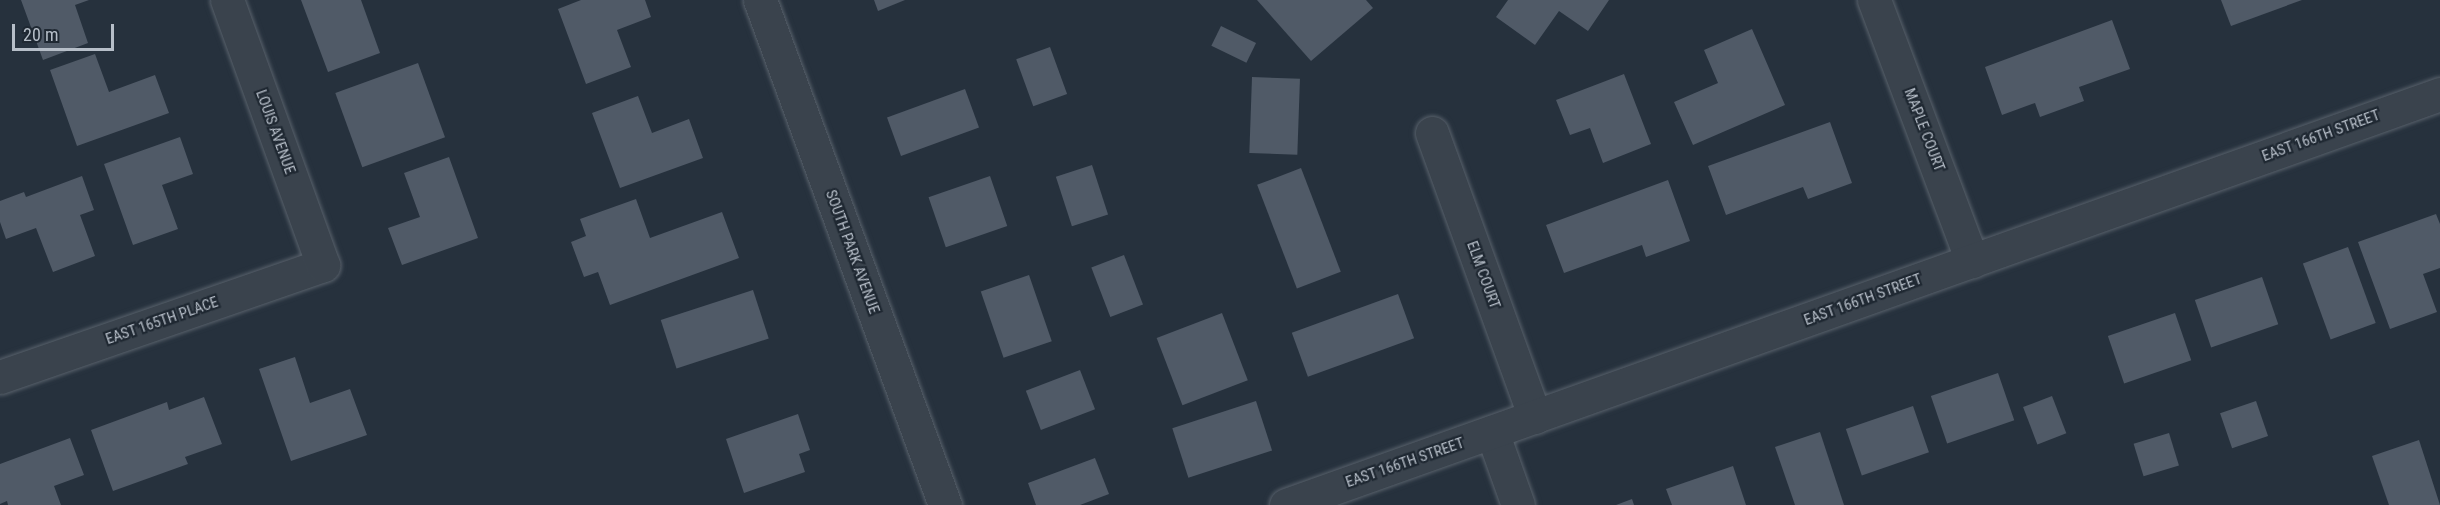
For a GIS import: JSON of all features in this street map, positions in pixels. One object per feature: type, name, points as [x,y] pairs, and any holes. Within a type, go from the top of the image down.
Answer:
[{"type":"street","name":"LOUIS AVENUE","points":[[227,0],[323,265]]},
{"type":"street","name":"SOUTH PARK AVENUE","points":[[760,0],[945,505]]},
{"type":"street","name":"MAPLE COURT","points":[[1874,0],[1972,261]]},
{"type":"street","name":"EAST 166TH STREET","points":[[1286,505],[2440,94]]},
{"type":"street","name":"ELM COURT","points":[[1432,133],[1535,417]]},
{"type":"street","name":"EAST 165TH PLACE","points":[[0,377],[323,265]]},
{"type":"street","points":[[1492,432],[1518,505]]},
{"type":"building","points":[[21,0],[89,0],[75,5],[88,43],[43,60]]},
{"type":"building","points":[[301,0],[361,0],[380,53],[328,72]]},
{"type":"building","points":[[581,0],[645,0],[651,17],[617,30],[631,67],[586,84],[558,9]]},
{"type":"building","points":[[874,0],[905,0],[878,11]]},
{"type":"building","points":[[1257,0],[1366,0],[1373,8],[1311,61]]},
{"type":"building","points":[[1508,0],[1609,0],[1588,31],[1559,11],[1535,45],[1496,17]]},
{"type":"building","points":[[2221,0],[2302,0],[2231,26]]},
{"type":"building","points":[[2112,20],[2130,69],[2079,87],[2084,101],[2040,117],[2035,103],[2002,115],[1985,67]]},
{"type":"building","points":[[1221,26],[1256,43],[1246,63],[1211,46]]},
{"type":"building","points":[[1752,29],[1785,105],[1693,145],[1674,102],[1718,83],[1704,50]]},
{"type":"building","points":[[1050,47],[1067,94],[1033,106],[1016,59]]},
{"type":"building","points":[[95,54],[109,92],[155,75],[169,113],[77,146],[50,70]]},
{"type":"building","points":[[418,63],[445,137],[362,167],[335,93]]},
{"type":"building","points":[[1624,74],[1651,144],[1603,163],[1590,128],[1570,135],[1556,100]]},
{"type":"building","points":[[1252,77],[1300,79],[1297,155],[1249,153]]},
{"type":"building","points":[[965,89],[979,128],[901,156],[887,117]]},
{"type":"building","points":[[638,96],[652,133],[689,119],[703,158],[620,188],[592,113]]},
{"type":"building","points":[[1830,122],[1852,183],[1808,199],[1803,187],[1726,215],[1708,166]]},
{"type":"building","points":[[180,137],[193,174],[162,185],[178,229],[133,245],[104,164]]},
{"type":"building","points":[[449,157],[478,238],[402,265],[388,228],[420,217],[404,173]]},
{"type":"building","points":[[1092,165],[1108,214],[1072,226],[1056,177]]},
{"type":"building","points":[[1301,168],[1341,272],[1297,288],[1257,185]]},
{"type":"building","points":[[82,176],[94,210],[80,215],[95,256],[53,272],[36,228],[6,239],[0,222],[0,201],[24,192],[26,197]]},
{"type":"building","points":[[990,176],[1007,226],[946,247],[929,197]]},
{"type":"building","points":[[1668,180],[1690,241],[1646,257],[1642,245],[1564,273],[1546,225]]},
{"type":"building","points":[[636,199],[650,238],[722,212],[739,258],[610,305],[598,272],[584,277],[571,242],[586,236],[580,219]]},
{"type":"building","points":[[2436,214],[2440,224],[2440,268],[2423,274],[2437,312],[2390,329],[2358,242]]},
{"type":"building","points":[[2348,247],[2376,323],[2331,340],[2303,263]]},
{"type":"building","points":[[1124,255],[1143,304],[1110,317],[1091,268]]},
{"type":"building","points":[[1029,275],[1052,341],[1004,358],[981,292]]},
{"type":"building","points":[[2262,277],[2278,324],[2211,347],[2195,300]]},
{"type":"building","points":[[753,290],[769,339],[677,368],[661,320]]},
{"type":"building","points":[[1398,294],[1414,338],[1308,377],[1292,333]]},
{"type":"building","points":[[1222,313],[1248,380],[1182,405],[1157,338]]},
{"type":"building","points":[[2175,313],[2191,360],[2124,383],[2108,336]]},
{"type":"building","points":[[295,357],[310,403],[350,389],[367,435],[291,461],[259,369]]},
{"type":"building","points":[[1080,370],[1095,409],[1041,430],[1026,391]]},
{"type":"building","points":[[1998,373],[2014,420],[1947,443],[1931,396]]},
{"type":"building","points":[[2052,396],[2066,433],[2037,444],[2023,407]]},
{"type":"building","points":[[204,397],[222,444],[185,457],[188,464],[113,491],[91,430],[167,402],[169,410]]},
{"type":"building","points":[[1256,401],[1272,450],[1188,478],[1172,428]]},
{"type":"building","points":[[2256,401],[2268,436],[2232,448],[2220,413]]},
{"type":"building","points":[[1913,406],[1929,452],[1862,475],[1846,429]]},
{"type":"building","points":[[798,414],[810,450],[799,454],[805,472],[744,493],[726,439]]},
{"type":"building","points":[[1820,432],[1844,505],[1795,505],[1775,447]]},
{"type":"building","points":[[2169,433],[2179,466],[2144,476],[2134,444]]},
{"type":"building","points":[[70,438],[84,475],[54,486],[61,505],[8,505],[7,501],[0,504],[0,464]]},
{"type":"building","points":[[2419,440],[2440,505],[2389,505],[2372,456]]},
{"type":"building","points":[[1095,458],[1109,494],[1080,505],[1036,505],[1028,483]]},
{"type":"building","points":[[1733,466],[1746,505],[1672,505],[1666,489]]},
{"type":"building","points":[[1632,499],[1634,505],[1616,505]]}]
